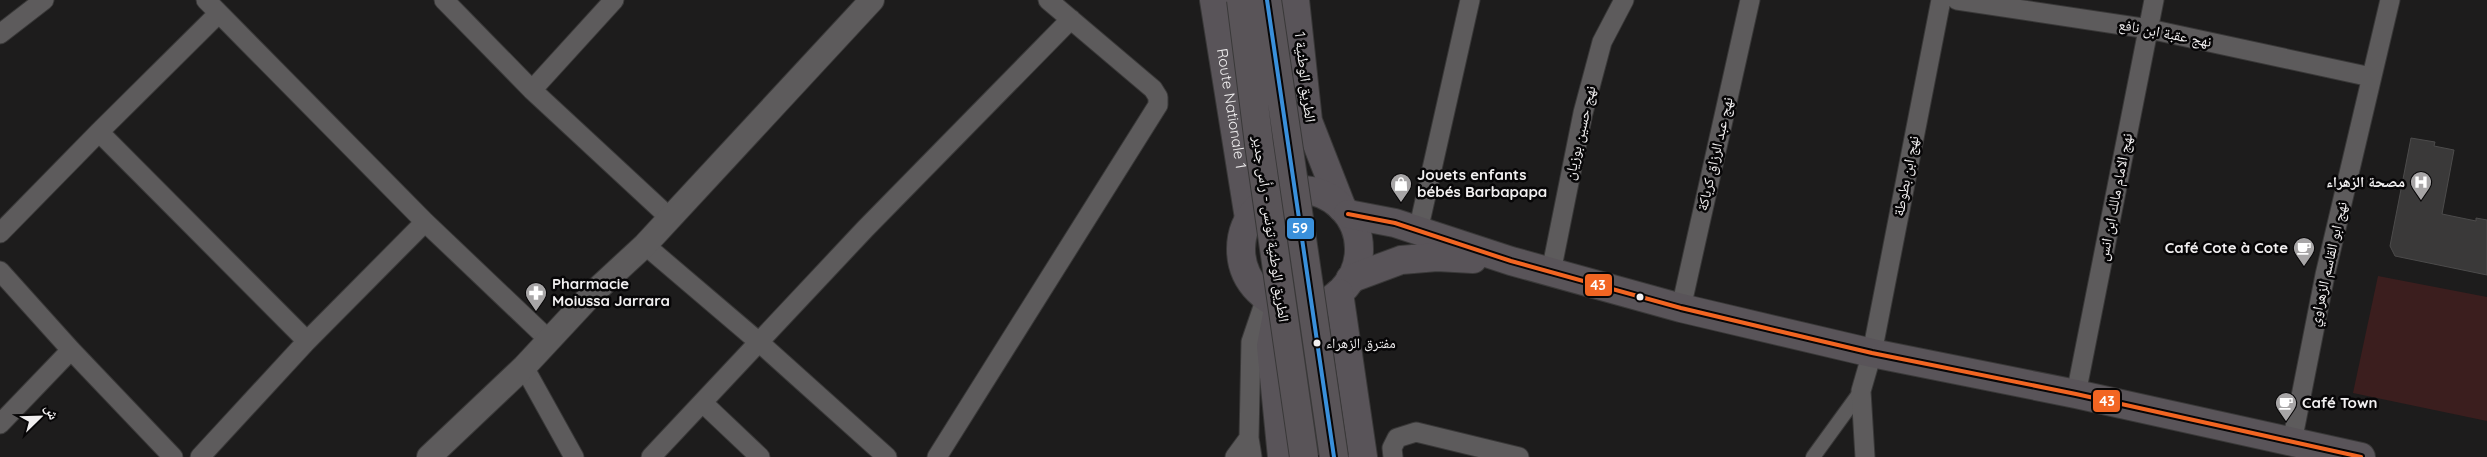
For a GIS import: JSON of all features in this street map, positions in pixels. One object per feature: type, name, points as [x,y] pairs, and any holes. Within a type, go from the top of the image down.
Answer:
[{"type":"highway","name":"الطريق الوطنية تونس - رأس جدير","points":[[1241,0],[1259,144],[1304,457]]},
{"type":"highway","name":"الطريق الوطنية تونس - رأس جدير","points":[[1267,0],[1334,457]]},
{"type":"main road","name":"Route Nationale 1","points":[[1214,0],[1249,218]]},
{"type":"main road","name":"الطريق الوطنية 1","points":[[1295,0],[1308,121],[1345,211],[1355,230],[1359,246],[1357,264],[1345,286]]},
{"type":"main road","points":[[1512,261],[1421,257],[1393,261],[1345,286],[1326,302],[1310,307],[1294,308],[1273,301],[1247,275],[1242,261],[1243,232],[1249,218],[1263,202],[1282,192],[1304,190],[1324,195],[1345,211],[1384,220],[1512,261],[1681,308],[1872,353],[2076,394],[2361,457]]},
{"type":"main road","points":[[1345,286],[1364,457]]},
{"type":"main road","points":[[1273,301],[1271,346],[1282,457]]},
{"type":"street","points":[[0,34],[44,0]]},
{"type":"street","points":[[206,0],[425,222],[549,340]]},
{"type":"street","points":[[444,0],[532,90],[670,218]]},
{"type":"street","points":[[532,90],[614,0]]},
{"type":"street","points":[[429,457],[524,367],[592,294],[645,245],[872,0]]},
{"type":"street","points":[[937,457],[1158,105],[1158,96],[1153,88],[1048,0]]},
{"type":"street","points":[[1418,230],[1470,0]]},
{"type":"street","name":"نهج حسين بوزيان","points":[[1551,272],[1583,113],[1602,42],[1624,0]]},
{"type":"street","name":"نهج عبد الرزاق كرباكة","points":[[1681,308],[1750,0]]},
{"type":"street","name":"نهج ابن بطوطة","points":[[1865,457],[1861,391],[1872,353],[1941,0]]},
{"type":"street","name":"نهج عقبة ابن نافع","points":[[1957,0],[2149,29],[2371,77]]},
{"type":"street","name":"نهج الامام مالك ابن انس","points":[[2076,394],[2154,0]]},
{"type":"street","name":"نهج ابو القاسم الزهراوي","points":[[2292,442],[2322,293],[2390,0]]},
{"type":"street","points":[[0,233],[218,14]]},
{"type":"street","points":[[651,457],[865,229],[1072,20]]},
{"type":"street","points":[[99,132],[307,342]]},
{"type":"street","points":[[200,457],[307,342],[425,222]]},
{"type":"street","points":[[645,245],[760,343],[887,457]]},
{"type":"street","points":[[0,271],[71,350],[172,457]]},
{"type":"street","points":[[1252,457],[1249,438],[1251,342],[1273,301]]},
{"type":"street","points":[[0,424],[71,350]]},
{"type":"street","points":[[524,367],[574,457]]},
{"type":"street","points":[[1813,457],[1861,391]]},
{"type":"street","points":[[703,402],[760,457]]},
{"type":"street","points":[[1394,457],[1392,448],[1397,438],[1404,434],[1416,432],[1519,457]]},
{"type":"street","points":[[1235,457],[1249,438]]},
{"type":"shaded area","points":[[2378,276],[2487,297],[2487,421],[2353,393]]},
{"type":"building","name":"مصحة الزهراء","points":[[2411,138],[2435,142],[2434,146],[2454,150],[2442,214],[2476,221],[2476,218],[2487,220],[2487,275],[2395,256],[2390,246]]},
{"type":"transit line","name":"59","points":[[1267,0],[1334,457]]},
{"type":"transit line","name":"43","points":[[1348,214],[1395,223],[1511,261],[1681,308],[1872,353],[2076,394],[2361,457]]},
{"type":"place","name":"مصحة الزهراء","points":[[2421,201]]},
{"type":"place","name":"Jouets enfants bébés Barbapapa","points":[[1401,203]]},
{"type":"place","name":"Café Cote à Cote","points":[[2304,267]]},
{"type":"place","name":"Pharmacie Moiussa Jarrara","points":[[536,312]]},
{"type":"place","name":"مفترق الزهراء","points":[[1317,343]]},
{"type":"place","name":"Café Town","points":[[2286,422]]}]
